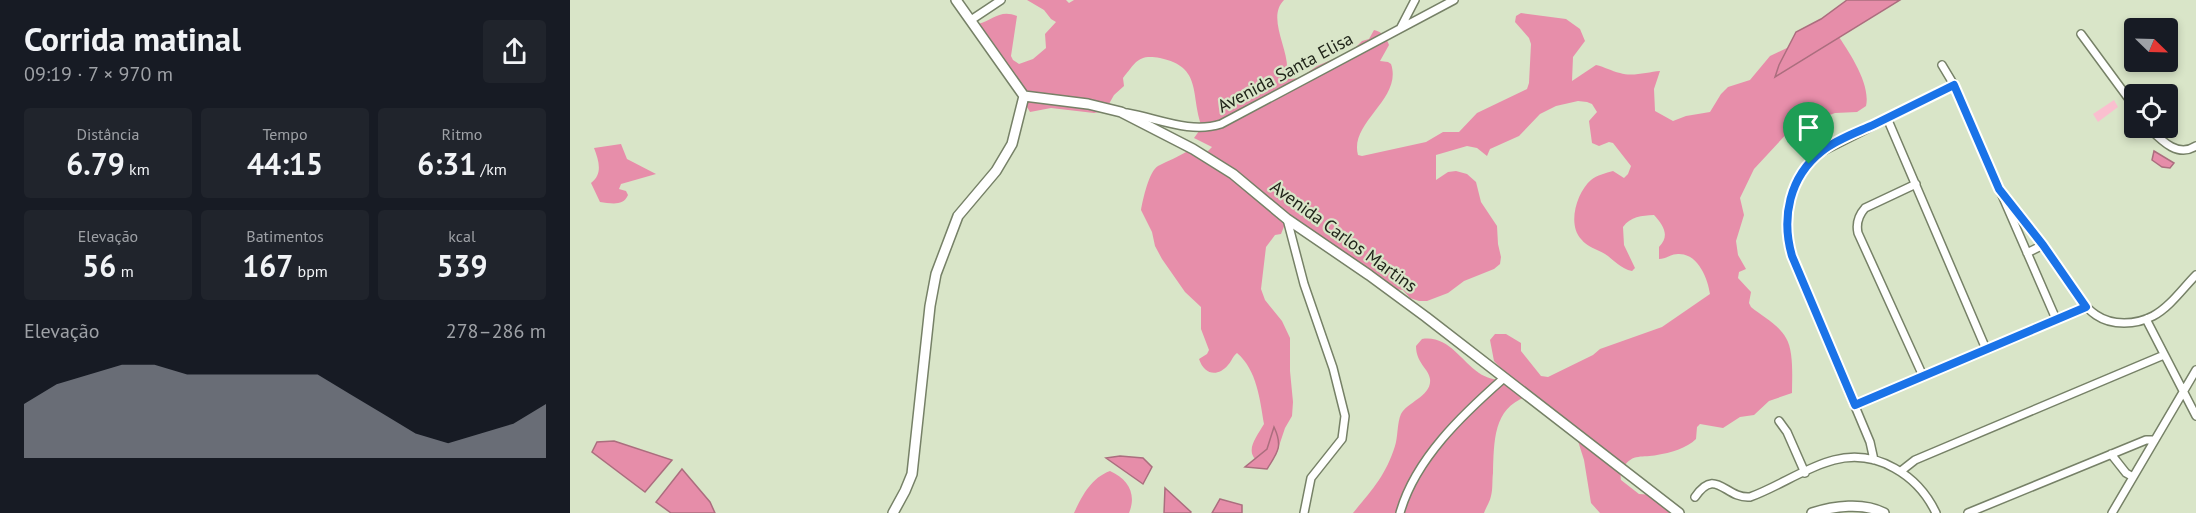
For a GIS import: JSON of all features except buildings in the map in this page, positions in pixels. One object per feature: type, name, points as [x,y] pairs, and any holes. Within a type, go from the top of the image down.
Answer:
[{"type":"street","points":[[892,513],[912,474],[930,306],[936,274],[958,216],[996,171],[1012,144],[1024,96],[956,0]]},
{"type":"street","points":[[971,20],[1001,0]]},
{"type":"street","points":[[1400,28],[1415,0]]},
{"type":"street","name":"Avenida Santa Elisa","points":[[1121,112],[1197,128],[1215,126],[1233,119],[1454,0]]},
{"type":"street","points":[[2081,33],[2124,92]]},
{"type":"street","points":[[1942,65],[1954,85],[2056,319]]},
{"type":"street","points":[[1874,460],[1870,442],[1792,256],[1788,239],[1787,212],[1798,178],[1828,147],[1954,85]]},
{"type":"street","name":"Avenida Carlos Martins","points":[[1024,96],[1088,104],[1121,112],[1193,149],[1233,174],[1287,219],[1369,275],[1679,513]]},
{"type":"street","points":[[1887,118],[1986,349]]},
{"type":"street","points":[[2159,138],[2178,150],[2189,150],[2196,146]]},
{"type":"street","points":[[1916,184],[1865,208],[1860,214],[1857,225],[1858,233],[1923,376]]},
{"type":"street","points":[[1999,189],[2038,238],[2086,307],[2097,316],[2110,321],[2132,322],[2146,319],[2164,308],[2196,274]]},
{"type":"street","points":[[1287,219],[1304,285],[1333,368],[1345,416],[1342,439],[1311,478],[1304,513]]},
{"type":"street","points":[[2021,238],[2028,236],[2038,238]]},
{"type":"street","points":[[2027,253],[2043,245]]},
{"type":"street","points":[[1855,405],[2086,307]]},
{"type":"street","points":[[2146,319],[2196,416]]},
{"type":"street","points":[[1901,471],[1915,460],[2164,355]]},
{"type":"street","points":[[2112,513],[2196,370]]},
{"type":"street","points":[[1400,513],[1414,479],[1450,429],[1503,378]]},
{"type":"street","points":[[1779,421],[1787,432],[1805,473]]},
{"type":"street","points":[[1968,513],[2146,440],[2154,441]]},
{"type":"street","points":[[2110,454],[2126,473],[2133,477]]},
{"type":"street","points":[[1695,497],[1705,486],[1713,483],[1740,496],[1750,497],[1836,459],[1855,458],[1874,460],[1901,471],[1922,489],[1936,513]]},
{"type":"street","points":[[1812,513],[1826,509],[1870,507],[1884,513]]},
{"type":"shaded area","points":[[1027,0],[1066,0],[1069,3],[1074,0],[1284,0],[1277,17],[1286,58],[1286,76],[1290,79],[1300,78],[1317,66],[1352,51],[1362,41],[1369,39],[1374,30],[1379,32],[1389,45],[1380,61],[1391,64],[1393,77],[1390,88],[1361,132],[1357,143],[1358,155],[1362,156],[1426,142],[1443,132],[1459,132],[1477,113],[1527,89],[1531,44],[1529,38],[1515,22],[1516,16],[1521,13],[1566,19],[1580,29],[1585,41],[1573,57],[1572,81],[1596,65],[1625,74],[1660,71],[1654,89],[1655,111],[1673,121],[1710,112],[1728,87],[1750,80],[1770,56],[1808,38],[1837,34],[1862,78],[1867,97],[1866,106],[1857,112],[1835,113],[1791,129],[1754,169],[1740,198],[1744,215],[1736,241],[1738,255],[1746,269],[1739,272],[1738,278],[1751,292],[1749,303],[1751,307],[1775,325],[1789,343],[1792,393],[1769,401],[1754,415],[1740,417],[1723,428],[1700,424],[1697,427],[1696,439],[1683,447],[1662,454],[1634,458],[1627,463],[1621,472],[1621,480],[1639,494],[1654,495],[1673,513],[1600,513],[1591,503],[1584,460],[1577,438],[1529,396],[1508,408],[1498,426],[1495,437],[1492,493],[1484,513],[1353,513],[1378,482],[1387,465],[1396,442],[1401,414],[1430,385],[1429,375],[1417,352],[1416,346],[1422,339],[1439,341],[1479,373],[1502,381],[1508,376],[1494,361],[1490,340],[1495,334],[1506,334],[1521,343],[1521,351],[1541,376],[1548,377],[1593,355],[1600,349],[1662,327],[1710,294],[1701,268],[1685,255],[1675,254],[1659,259],[1659,247],[1665,235],[1661,223],[1654,215],[1633,219],[1623,227],[1624,245],[1635,268],[1632,271],[1581,239],[1577,233],[1574,217],[1578,200],[1586,185],[1596,177],[1613,171],[1624,178],[1631,166],[1613,143],[1609,142],[1599,146],[1592,143],[1589,121],[1597,112],[1592,104],[1587,102],[1578,101],[1556,106],[1540,114],[1519,136],[1490,149],[1487,156],[1477,148],[1467,146],[1436,155],[1436,180],[1448,172],[1456,171],[1467,174],[1476,182],[1481,202],[1497,226],[1501,257],[1500,264],[1494,269],[1464,281],[1448,293],[1427,301],[1410,298],[1403,290],[1395,289],[1375,273],[1291,218],[1285,224],[1281,234],[1275,235],[1266,247],[1261,289],[1265,300],[1282,321],[1290,338],[1292,416],[1285,428],[1276,455],[1260,463],[1255,459],[1252,450],[1264,424],[1259,395],[1249,368],[1237,353],[1220,372],[1207,371],[1201,364],[1199,359],[1209,350],[1201,329],[1201,307],[1185,292],[1162,259],[1141,210],[1149,179],[1158,166],[1189,150],[1205,154],[1212,147],[1194,138],[1202,127],[1189,75],[1174,62],[1153,57],[1142,58],[1123,78],[1124,86],[1114,95],[1105,111],[1094,113],[1051,108],[1030,112],[978,24],[1001,14],[1017,16],[1011,56],[1019,64],[1033,59],[1046,48],[1045,34],[1056,22],[1044,10]]},
{"type":"shaded area","points":[[1847,0],[1900,0],[1775,77],[1796,32],[1821,19]]},
{"type":"shaded area","points":[[2114,100],[2118,107],[2098,122],[2093,114]]},
{"type":"shaded area","points":[[621,144],[627,159],[656,174],[621,184],[619,189],[626,191],[628,195],[620,203],[600,202],[591,183],[599,171],[594,148]]},
{"type":"shaded area","points":[[2154,151],[2174,163],[2170,168],[2162,167],[2152,160]]},
{"type":"shaded area","points":[[1274,427],[1279,444],[1267,469],[1245,467],[1267,449]]},
{"type":"shaded area","points":[[614,441],[672,460],[645,492],[592,452],[597,442]]},
{"type":"shaded area","points":[[1120,456],[1143,458],[1152,467],[1143,484],[1106,458]]},
{"type":"shaded area","points":[[682,469],[710,502],[715,513],[671,513],[656,502]]},
{"type":"shaded area","points":[[1110,471],[1122,478],[1129,488],[1132,500],[1129,513],[1074,513],[1092,483]]},
{"type":"shaded area","points":[[1165,488],[1191,512],[1164,513]]},
{"type":"shaded area","points":[[1220,499],[1242,505],[1242,513],[1212,513]]},
{"type":"route","points":[[1954,85],[1999,189],[2043,245],[2086,307],[1855,405],[1792,256],[1788,239],[1787,221],[1791,194],[1798,178],[1809,164],[1828,147],[1954,85]]}]
